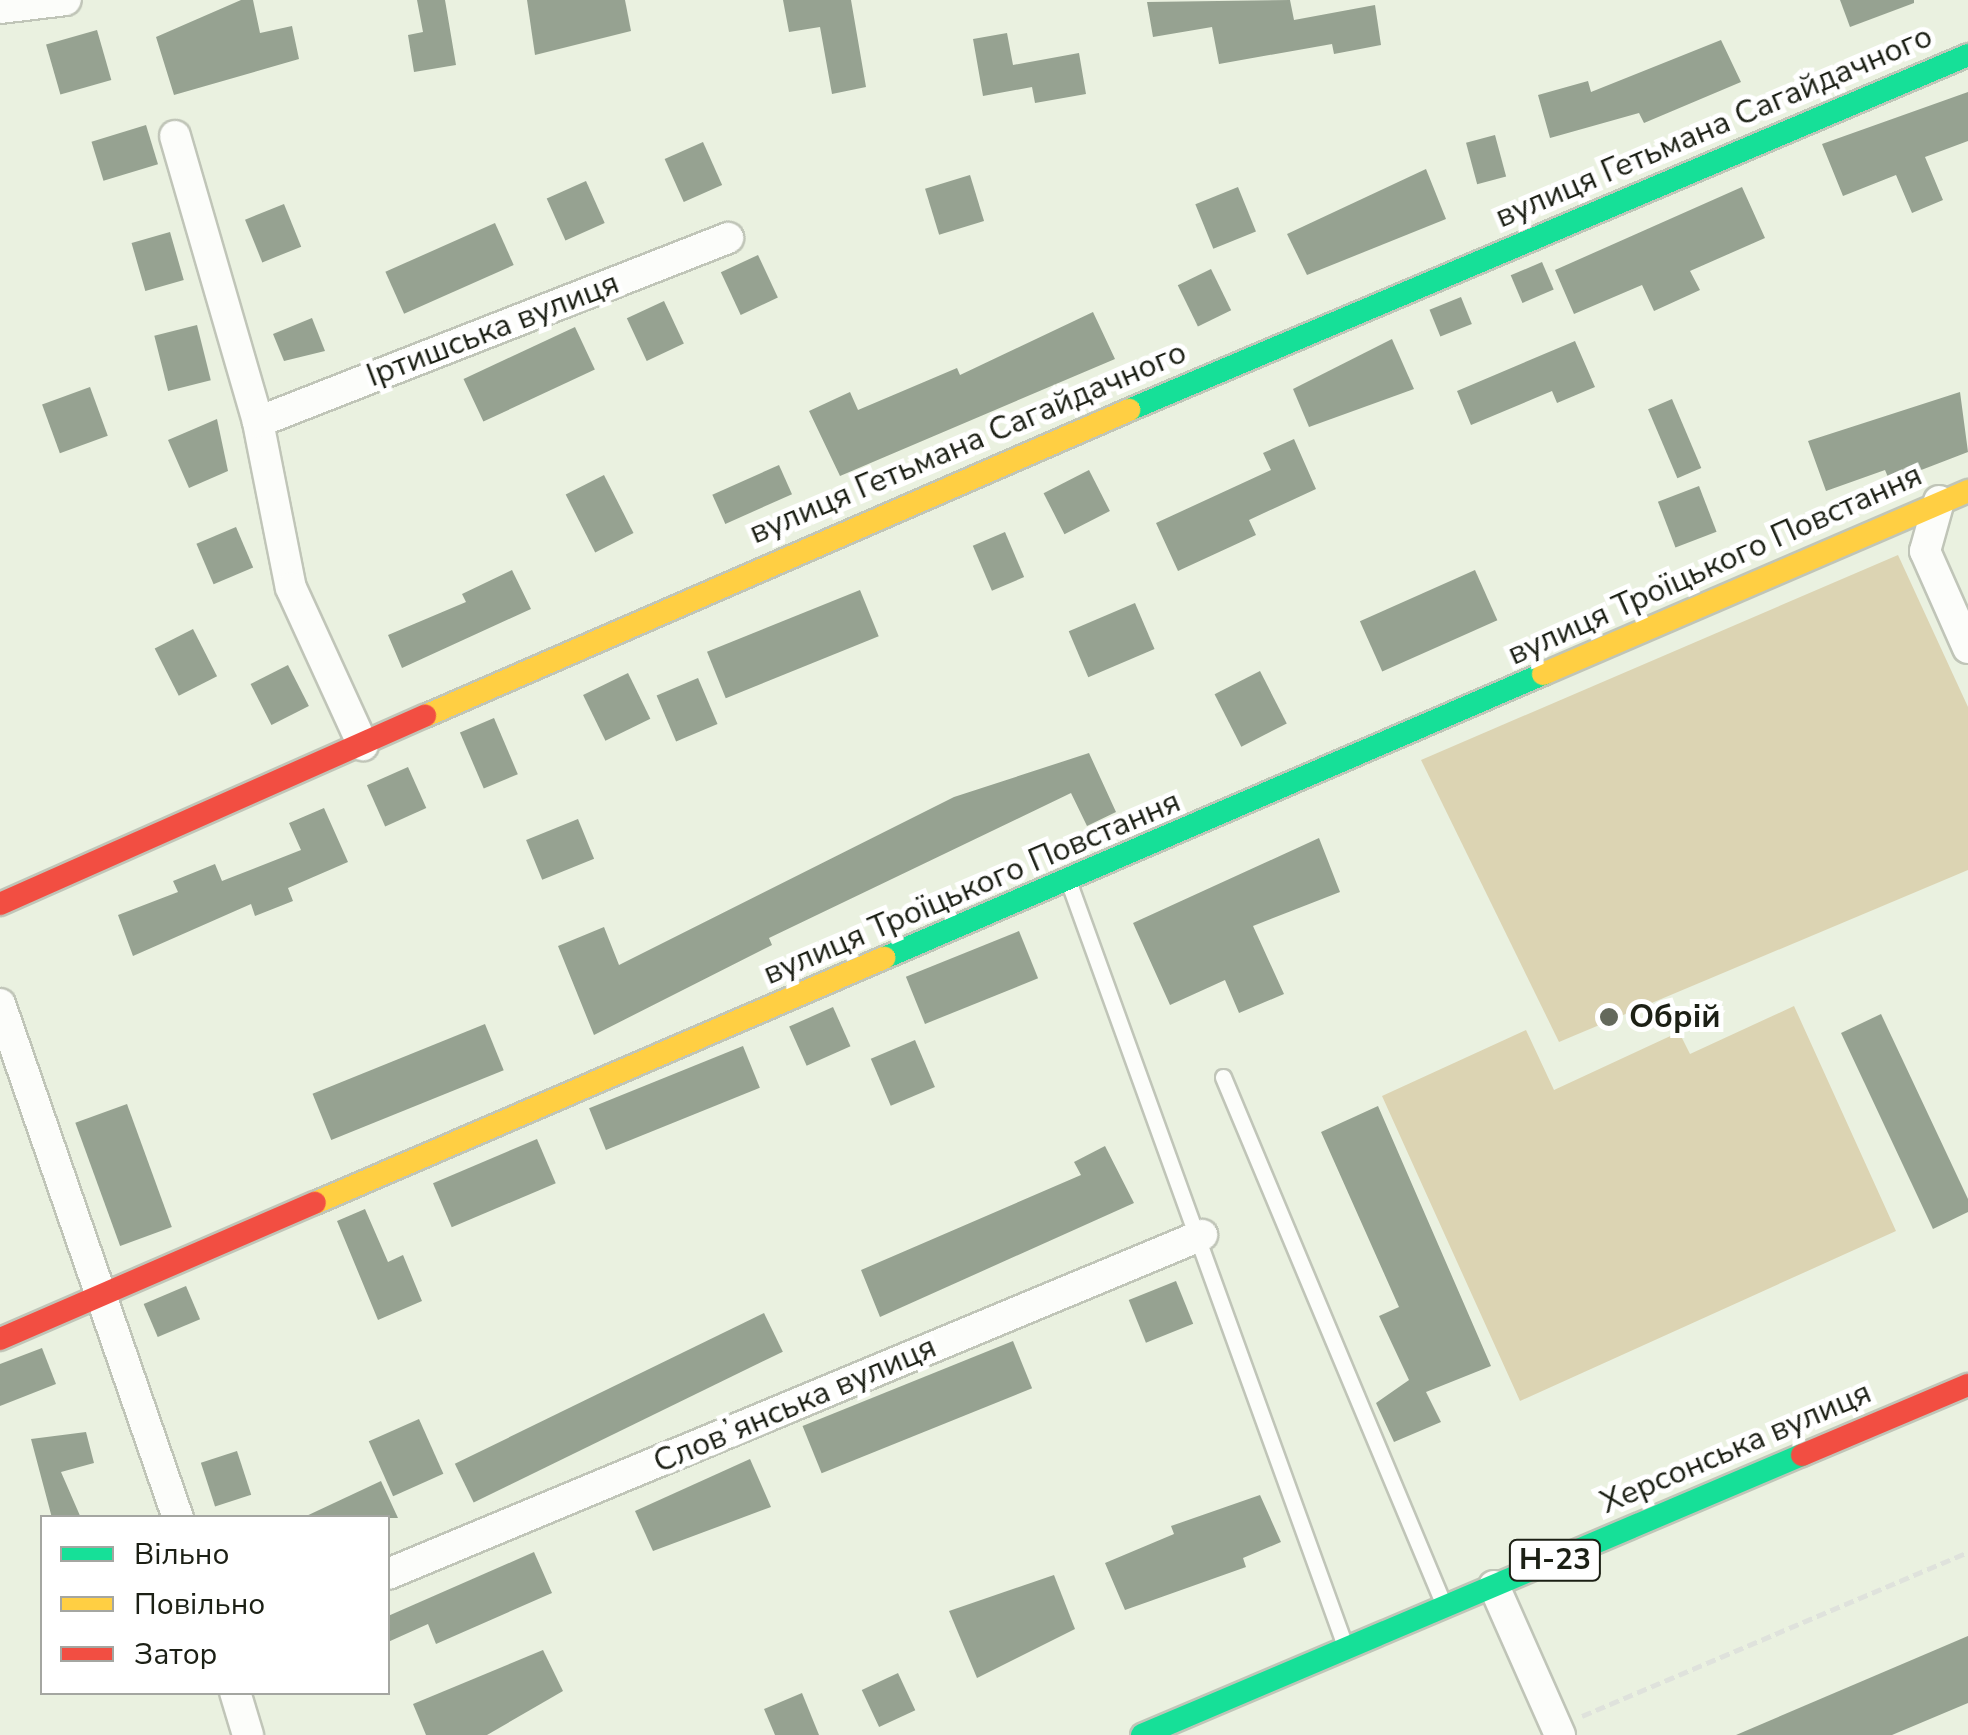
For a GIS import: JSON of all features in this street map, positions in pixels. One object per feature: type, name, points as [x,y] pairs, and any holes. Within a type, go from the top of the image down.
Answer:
[{"type":"street","points":[[0,8],[66,0]]},
{"type":"street","name":"вулиця Гетьмана Сагайдачного","points":[[0,904],[816,542],[1968,55]]},
{"type":"street","points":[[174,136],[258,422],[291,588],[363,745]]},
{"type":"street","name":"Іртишська вулиця","points":[[258,422],[728,238]]},
{"type":"street","points":[[1954,496],[1925,551],[1968,648]]},
{"type":"street","name":"вулиця Троїцького Повстання","points":[[0,1339],[1069,883],[1954,496]]},
{"type":"street","points":[[0,1004],[104,1294],[177,1515]]},
{"type":"street","name":"Словʼянська вулиця","points":[[390,1573],[1202,1236]]},
{"type":"street","name":"Херсонська вулиця","points":[[1142,1735],[1968,1384]]},
{"type":"street","points":[[1494,1586],[1558,1731]]},
{"type":"street","points":[[236,1695],[248,1735]]},
{"type":"lane","points":[[1069,883],[1202,1236],[1346,1649]]},
{"type":"lane","points":[[1223,1076],[1444,1607]]},
{"type":"path","points":[[1558,1731],[1968,1552]]},
{"type":"shaded area","points":[[1898,555],[1968,707],[1968,870],[1559,1042],[1421,760]]},
{"type":"shaded area","points":[[1794,1006],[1896,1231],[1520,1401],[1382,1096],[1526,1030],[1554,1090],[1679,1032],[1690,1054]]},
{"type":"building","points":[[241,0],[253,0],[260,33],[292,26],[299,59],[174,95],[156,37]]},
{"type":"building","points":[[417,0],[445,0],[456,65],[414,72],[408,35],[423,32]]},
{"type":"building","points":[[527,0],[625,0],[631,31],[535,55]]},
{"type":"building","points":[[783,0],[851,0],[866,87],[832,94],[820,27],[789,32]]},
{"type":"building","points":[[1290,0],[1294,20],[1375,5],[1381,45],[1334,54],[1332,44],[1219,64],[1212,27],[1153,37],[1147,2]]},
{"type":"building","points":[[1840,0],[1914,0],[1914,3],[1850,27]]},
{"type":"building","points":[[97,30],[111,80],[60,95],[46,45]]},
{"type":"building","points":[[1007,33],[1013,65],[1079,53],[1086,94],[1035,103],[1032,87],[983,96],[973,39]]},
{"type":"building","points":[[1721,40],[1741,82],[1644,123],[1639,113],[1550,138],[1538,95],[1588,81],[1591,92]]},
{"type":"building","points":[[1968,92],[1968,141],[1925,157],[1943,200],[1912,213],[1896,175],[1843,196],[1822,144]]},
{"type":"building","points":[[146,125],[158,164],[103,181],[91,142]]},
{"type":"building","points":[[1495,135],[1506,177],[1477,184],[1466,143]]},
{"type":"building","points":[[703,142],[722,185],[684,202],[665,159]]},
{"type":"building","points":[[1426,169],[1446,219],[1307,275],[1287,234]]},
{"type":"building","points":[[970,175],[984,221],[939,235],[925,189]]},
{"type":"building","points":[[586,181],[605,223],[565,241],[547,198]]},
{"type":"building","points":[[1238,187],[1256,232],[1213,249],[1195,204]]},
{"type":"building","points":[[1742,187],[1765,238],[1690,271],[1700,290],[1654,311],[1642,285],[1574,314],[1555,270]]},
{"type":"building","points":[[284,204],[301,247],[262,262],[245,220]]},
{"type":"building","points":[[495,223],[514,265],[404,314],[385,272]]},
{"type":"building","points":[[170,232],[184,280],[145,291],[132,243]]},
{"type":"building","points":[[758,255],[778,298],[741,315],[721,272]]},
{"type":"building","points":[[1542,262],[1554,290],[1522,303],[1511,275]]},
{"type":"building","points":[[1211,269],[1231,310],[1198,327],[1178,285]]},
{"type":"building","points":[[1461,297],[1472,324],[1440,337],[1429,310]]},
{"type":"building","points":[[664,301],[684,344],[647,361],[627,318]]},
{"type":"building","points":[[1093,312],[1115,359],[840,476],[809,411],[850,392],[858,410],[957,368],[960,375]]},
{"type":"building","points":[[312,318],[325,351],[284,361],[273,334]]},
{"type":"building","points":[[197,325],[211,380],[168,391],[154,336]]},
{"type":"building","points":[[575,327],[595,370],[483,422],[464,379]]},
{"type":"building","points":[[1392,339],[1414,389],[1309,427],[1293,389]]},
{"type":"building","points":[[1575,341],[1595,387],[1557,403],[1552,391],[1471,425],[1457,391]]},
{"type":"building","points":[[90,387],[108,436],[60,453],[42,404]]},
{"type":"building","points":[[1960,392],[1968,452],[1890,482],[1885,470],[1826,491],[1808,441]]},
{"type":"building","points":[[1672,399],[1701,468],[1677,478],[1648,409]]},
{"type":"building","points":[[217,419],[228,471],[189,488],[168,440]]},
{"type":"building","points":[[1294,439],[1316,489],[1249,520],[1256,535],[1178,571],[1156,523],[1271,470],[1263,453]]},
{"type":"building","points":[[779,465],[792,494],[725,524],[712,495]]},
{"type":"building","points":[[1089,470],[1110,511],[1064,534],[1044,493]]},
{"type":"building","points":[[604,475],[634,533],[595,552],[566,495]]},
{"type":"building","points":[[1699,486],[1717,532],[1675,548],[1658,502]]},
{"type":"building","points":[[236,527],[253,568],[214,584],[196,544]]},
{"type":"building","points":[[1005,532],[1024,577],[992,591],[973,546]]},
{"type":"building","points":[[512,570],[531,609],[402,668],[388,635],[466,602],[462,594]]},
{"type":"building","points":[[1475,570],[1497,620],[1382,671],[1360,621]]},
{"type":"building","points":[[860,590],[879,636],[726,698],[707,652]]},
{"type":"building","points":[[1135,603],[1155,649],[1088,677],[1069,631]]},
{"type":"building","points":[[193,629],[217,676],[179,696],[155,649]]},
{"type":"building","points":[[288,665],[309,706],[271,725],[251,684]]},
{"type":"building","points":[[1260,671],[1287,724],[1241,747],[1215,694]]},
{"type":"building","points":[[628,673],[650,719],[605,741],[583,695]]},
{"type":"building","points":[[698,678],[718,724],[676,742],[657,696]]},
{"type":"building","points":[[494,718],[518,774],[484,789],[460,732]]},
{"type":"building","points":[[1089,753],[1116,812],[1087,826],[1071,793],[769,938],[772,945],[594,1035],[558,946],[604,927],[619,965],[954,797]]},
{"type":"building","points":[[408,767],[426,808],[385,826],[367,785]]},
{"type":"building","points":[[324,808],[348,862],[288,888],[293,901],[255,916],[251,904],[133,956],[118,915],[178,892],[173,881],[215,864],[222,881],[301,850],[289,823]]},
{"type":"building","points":[[578,819],[594,859],[542,880],[526,840]]},
{"type":"building","points":[[1319,838],[1340,892],[1253,926],[1284,994],[1239,1013],[1225,980],[1170,1005],[1133,923]]},
{"type":"building","points":[[1019,931],[1038,978],[925,1024],[906,977]]},
{"type":"building","points":[[833,1007],[850,1046],[807,1066],[789,1027]]},
{"type":"building","points":[[1881,1014],[1968,1199],[1968,1212],[1933,1229],[1841,1033]]},
{"type":"building","points":[[485,1024],[504,1070],[331,1140],[313,1094]]},
{"type":"building","points":[[915,1040],[935,1087],[891,1106],[871,1059]]},
{"type":"building","points":[[743,1046],[760,1088],[606,1150],[589,1108]]},
{"type":"building","points":[[127,1104],[172,1227],[120,1246],[75,1123]]},
{"type":"building","points":[[1378,1106],[1491,1366],[1426,1392],[1441,1422],[1394,1442],[1376,1403],[1409,1380],[1379,1316],[1399,1307],[1321,1132]]},
{"type":"building","points":[[537,1139],[556,1183],[452,1227],[433,1183]]},
{"type":"building","points":[[1105,1146],[1134,1203],[880,1317],[861,1270],[1081,1175],[1074,1162]]},
{"type":"building","points":[[365,1209],[388,1262],[403,1255],[422,1301],[378,1320],[337,1221]]},
{"type":"building","points":[[1176,1281],[1193,1324],[1146,1343],[1129,1300]]},
{"type":"building","points":[[186,1286],[200,1319],[158,1337],[144,1304]]},
{"type":"building","points":[[764,1313],[783,1352],[474,1502],[455,1464]]},
{"type":"building","points":[[1013,1341],[1032,1388],[822,1473],[803,1426]]},
{"type":"building","points":[[42,1348],[56,1384],[0,1406],[0,1364]]},
{"type":"building","points":[[419,1419],[443,1474],[393,1496],[369,1441]]},
{"type":"building","points":[[86,1432],[94,1463],[61,1472],[80,1515],[51,1515],[31,1439]]},
{"type":"building","points":[[237,1451],[251,1495],[215,1506],[201,1463]]},
{"type":"building","points":[[750,1459],[771,1507],[653,1551],[635,1511]]},
{"type":"building","points":[[381,1481],[398,1518],[390,1515],[308,1515]]},
{"type":"building","points":[[1260,1495],[1281,1542],[1243,1558],[1246,1567],[1125,1610],[1105,1563],[1174,1534],[1171,1526]]},
{"type":"building","points":[[534,1552],[552,1593],[436,1644],[428,1624],[390,1641],[390,1615]]},
{"type":"building","points":[[1054,1575],[1075,1629],[977,1678],[949,1611]]},
{"type":"building","points":[[1968,1636],[1968,1703],[1892,1735],[1736,1735]]},
{"type":"building","points":[[543,1650],[563,1691],[487,1735],[426,1735],[413,1704]]},
{"type":"building","points":[[898,1673],[915,1710],[879,1727],[862,1690]]},
{"type":"building","points":[[802,1693],[819,1735],[775,1735],[764,1709]]},
{"type":"traffic: fast","points":[[1129,410],[1968,55]]},
{"type":"traffic: fast","points":[[884,958],[1543,674]]},
{"type":"traffic: fast","points":[[1142,1735],[1802,1455]]},
{"type":"traffic: slow","points":[[425,716],[1129,410]]},
{"type":"traffic: slow","points":[[1543,674],[1968,491]]},
{"type":"traffic: slow","points":[[315,1203],[884,958]]},
{"type":"traffic: jam","points":[[0,904],[425,716]]},
{"type":"traffic: jam","points":[[0,1339],[315,1203]]},
{"type":"traffic: jam","points":[[1802,1455],[1968,1385]]},
{"type":"place","name":"Обрій","points":[[1609,1017]]}]
